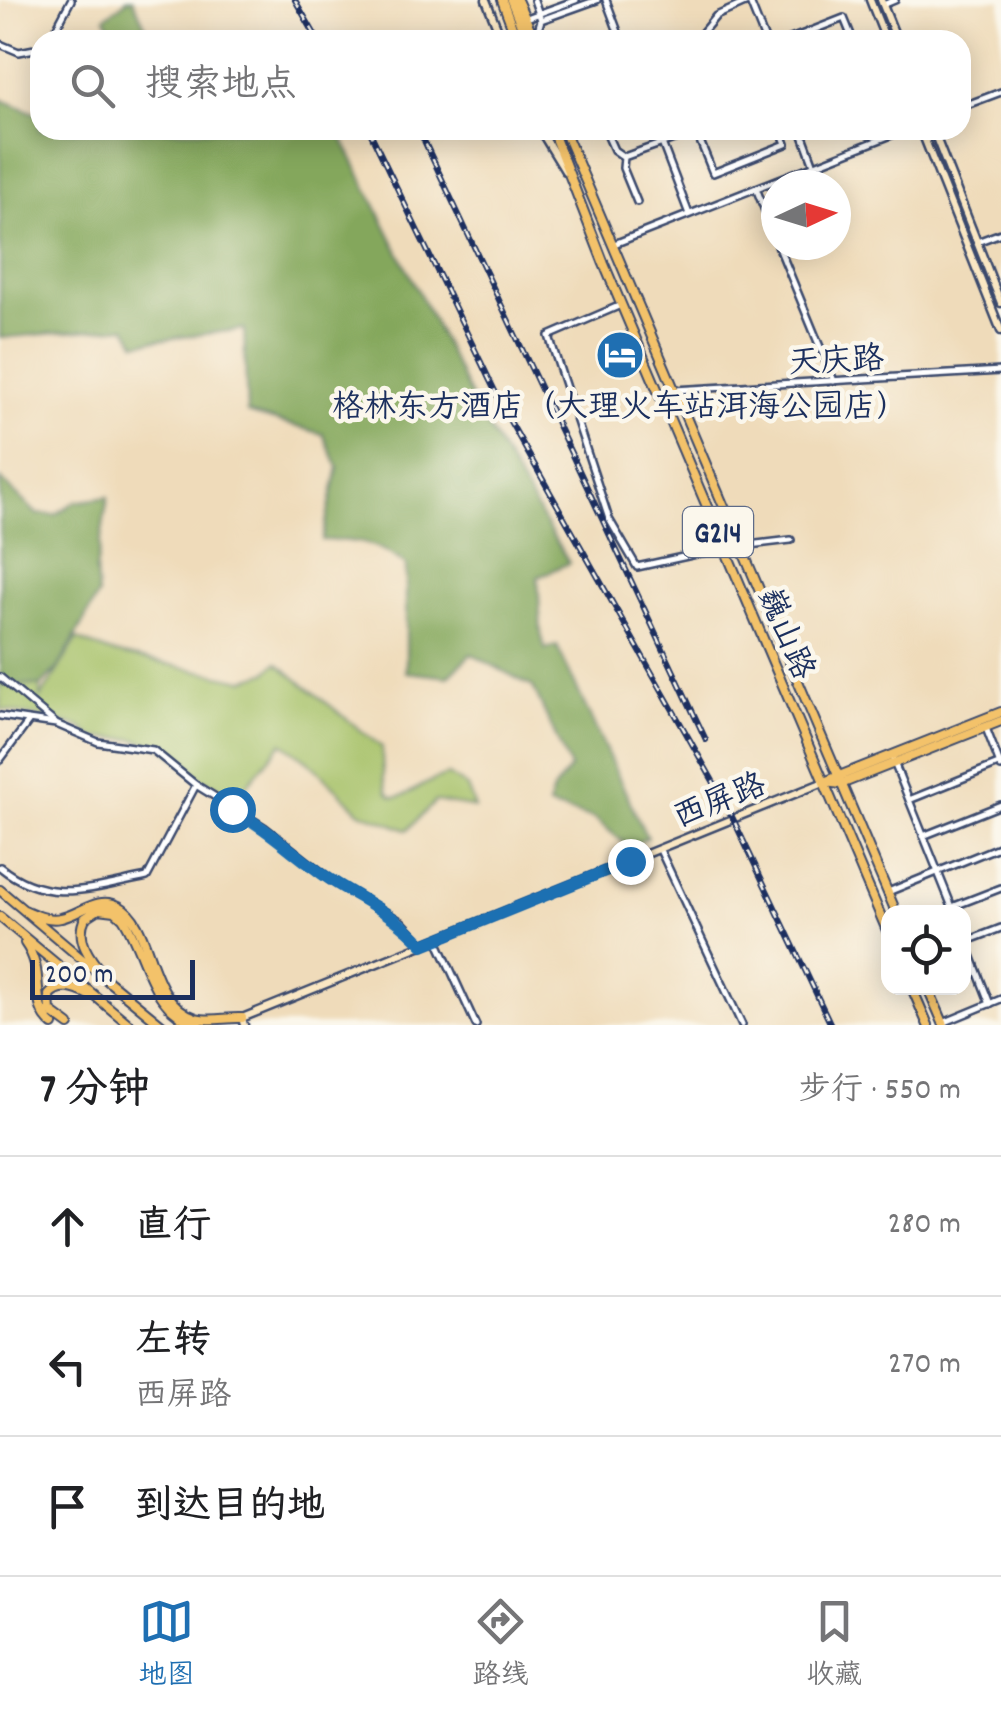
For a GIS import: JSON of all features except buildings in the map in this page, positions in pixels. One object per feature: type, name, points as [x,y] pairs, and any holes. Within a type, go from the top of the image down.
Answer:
[{"type":"main road","points":[[486,0],[498,30]]},
{"type":"main road","points":[[502,0],[513,30]]},
{"type":"main road","points":[[514,0],[530,30]]},
{"type":"main road","points":[[514,0],[524,30]]},
{"type":"main road","points":[[870,0],[882,30]]},
{"type":"main road","points":[[882,1],[893,30]]},
{"type":"main road","points":[[546,140],[573,184]]},
{"type":"main road","name":"巍山路","points":[[556,140],[881,916]]},
{"type":"main road","name":"巍山路","points":[[570,140],[893,905]]},
{"type":"main road","points":[[926,140],[1001,331]]},
{"type":"main road","points":[[936,140],[1001,303]]},
{"type":"main road","points":[[724,548],[740,546]]},
{"type":"main road","name":"西屏路","points":[[240,1022],[258,1011],[824,782],[840,780],[983,723],[1001,712]]},
{"type":"main road","name":"西屏路","points":[[983,723],[1001,721]]},
{"type":"main road","points":[[0,890],[162,1025]]},
{"type":"main road","points":[[22,909],[55,919],[96,903],[117,905],[132,918],[162,985],[180,1009],[203,1019],[240,1022]]},
{"type":"main road","points":[[112,984],[86,950],[81,934],[85,918],[101,909],[123,918],[161,997],[179,1016],[198,1025]]},
{"type":"main road","points":[[6,923],[126,1022]]},
{"type":"main road","points":[[6,923],[36,963],[40,1009],[54,1025]]},
{"type":"main road","points":[[69,1025],[48,1008],[53,990],[70,988],[98,998]]},
{"type":"main road","points":[[915,995],[929,1025],[943,1024],[931,995]]},
{"type":"main road","points":[[258,1011],[258,1023]]},
{"type":"street","points":[[55,30],[71,0]]},
{"type":"street","points":[[534,0],[540,17],[538,30]]},
{"type":"street","points":[[540,17],[576,0]]},
{"type":"street","points":[[524,19],[597,0]]},
{"type":"street","points":[[606,0],[617,30]]},
{"type":"street","points":[[704,30],[716,16],[750,0],[761,30]]},
{"type":"street","points":[[882,1],[895,0]]},
{"type":"street","points":[[813,30],[844,18],[849,30]]},
{"type":"street","points":[[0,44],[19,52],[30,50]]},
{"type":"street","points":[[971,104],[1001,92]]},
{"type":"street","points":[[610,140],[624,158]]},
{"type":"street","points":[[661,140],[690,214]]},
{"type":"street","points":[[624,158],[672,140]]},
{"type":"street","points":[[700,140],[712,173],[786,144],[785,140]]},
{"type":"street","points":[[804,140],[814,165]]},
{"type":"street","points":[[612,245],[878,140]]},
{"type":"street","points":[[624,158],[623,168],[637,202]]},
{"type":"street","points":[[756,188],[761,201]]},
{"type":"street","points":[[977,242],[1001,233]]},
{"type":"street","points":[[784,260],[834,382]]},
{"type":"street","points":[[622,305],[549,336],[609,519],[636,567],[724,548]]},
{"type":"street","name":"天庆路","points":[[674,390],[1001,371]]},
{"type":"street","points":[[740,546],[791,540]]},
{"type":"street","points":[[0,677],[56,724],[98,742],[153,750],[196,785],[264,827],[331,880],[402,922],[423,945]]},
{"type":"street","points":[[0,716],[56,724]]},
{"type":"street","points":[[0,760],[29,721]]},
{"type":"street","points":[[909,800],[1000,765],[983,723]]},
{"type":"street","points":[[893,759],[951,905]]},
{"type":"street","points":[[0,867],[20,883],[64,893],[148,878],[196,785]]},
{"type":"street","points":[[923,836],[1001,804]]},
{"type":"street","points":[[887,892],[1001,846]]},
{"type":"street","points":[[660,850],[742,1025]]},
{"type":"street","points":[[964,905],[1001,888]]},
{"type":"street","points":[[971,937],[1001,928]]},
{"type":"street","points":[[436,940],[476,1025]]},
{"type":"street","points":[[971,956],[990,1004]]},
{"type":"street","points":[[943,1024],[1001,1000]]},
{"type":"green space","points":[[127,0],[133,0],[147,30],[111,30],[105,17]]},
{"type":"green space","points":[[0,99],[30,111],[30,140],[343,140],[479,413],[569,563],[538,577],[545,649],[557,646],[647,838],[629,847],[595,819],[548,806],[553,790],[570,768],[533,687],[471,654],[448,677],[406,672],[406,565],[367,544],[322,540],[338,467],[323,434],[247,413],[244,329],[137,343],[126,327],[0,338]]},
{"type":"green space","points":[[0,479],[37,514],[56,515],[74,502],[108,497],[96,570],[98,595],[59,667],[41,686],[0,683]]},
{"type":"green space","points":[[77,639],[109,652],[243,680],[266,673],[277,663],[382,747],[383,773],[391,796],[407,794],[448,775],[467,787],[475,808],[436,801],[407,830],[360,812],[309,762],[282,743],[237,797],[201,779],[164,748],[133,739],[94,738],[80,727],[0,709],[0,683],[41,686],[40,699]]},
{"type":"railway","points":[[295,0],[312,30]]},
{"type":"railway","points":[[374,140],[507,416],[726,804],[831,1025]]},
{"type":"railway","points":[[424,140],[706,740]]},
{"type":"place","name":"格林东方酒店（大理火车站洱海公园店）","points":[[620,355]]},
{"type":"route","points":[[232,809],[264,827],[331,880],[402,922],[423,945],[630,861]]}]
